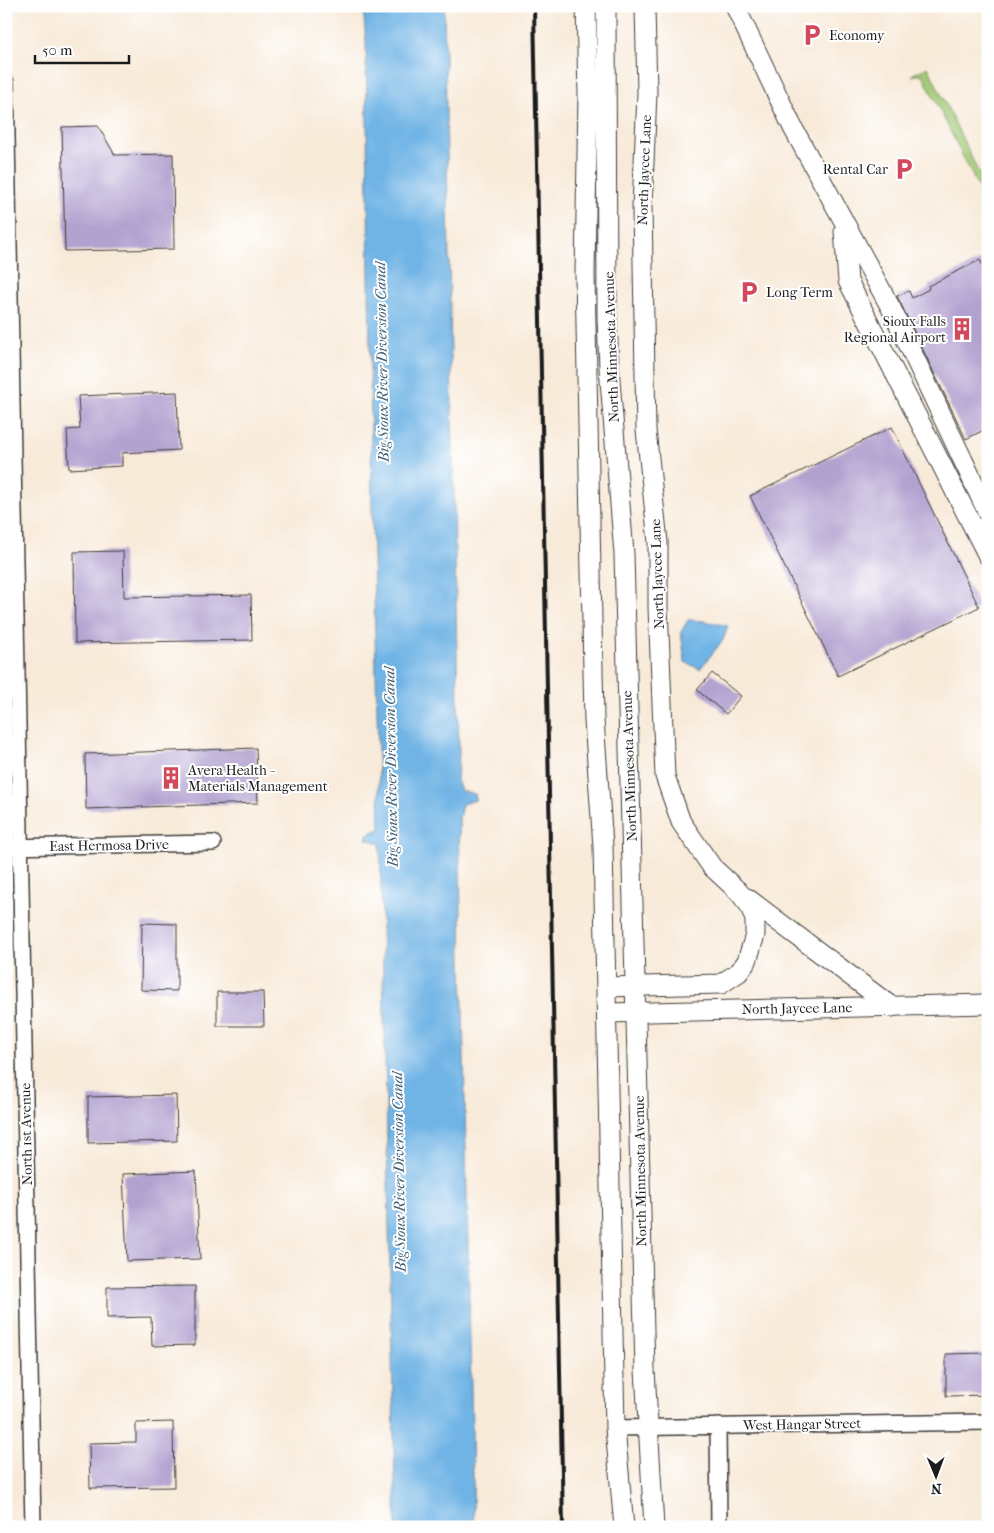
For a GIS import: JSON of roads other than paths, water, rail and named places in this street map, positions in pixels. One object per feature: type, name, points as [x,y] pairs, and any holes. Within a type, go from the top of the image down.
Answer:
[{"type":"main road","name":"North Minnesota Avenue","points":[[586,6],[588,95],[585,276],[594,720],[603,846],[615,1428],[624,1527]]},
{"type":"main road","name":"North Minnesota Avenue","points":[[606,6],[608,352],[624,554],[627,722],[648,1428],[654,1527]]},
{"type":"main road","name":"North Jaycee Lane","points":[[606,987],[720,984],[740,972],[752,949],[755,920],[750,906],[738,891],[712,867],[681,822],[665,776],[658,617],[658,542],[646,430],[642,208],[647,93],[645,6]]},
{"type":"main road","points":[[735,6],[793,128],[892,310],[988,514]]},
{"type":"main road","points":[[843,222],[848,281],[988,556]]},
{"type":"main road","points":[[738,891],[892,1007]]},
{"type":"main road","name":"North Jaycee Lane","points":[[606,1012],[988,1004]]},
{"type":"street","name":"North 1st Avenue","points":[[6,82],[14,847],[34,1527]]},
{"type":"street","name":"East Hermosa Drive","points":[[14,847],[213,843]]},
{"type":"street","name":"West Hangar Street","points":[[615,1428],[988,1422]]},
{"type":"street","points":[[718,1426],[719,1527]]},
{"type":"water","name":"Big Sioux River Diversion Canal","points":[[363,6],[444,6],[459,754],[457,780],[461,791],[475,794],[476,800],[462,804],[459,819],[474,1527],[396,1527],[380,843],[366,839],[367,834],[380,829],[372,518],[366,43]]},
{"type":"water","points":[[688,620],[705,621],[728,626],[723,640],[700,669],[685,662],[681,632]]},
{"type":"railway","points":[[534,6],[563,1527]]},
{"type":"place","name":"Economy","points":[[812,35]]},
{"type":"place","name":"Rental Car","points":[[904,169]]},
{"type":"place","name":"Long Term","points":[[749,292]]},
{"type":"place","name":"Sioux Falls Regional Airport","points":[[962,329]]},
{"type":"place","name":"Avera Health - Materials Management","points":[[171,778]]}]
